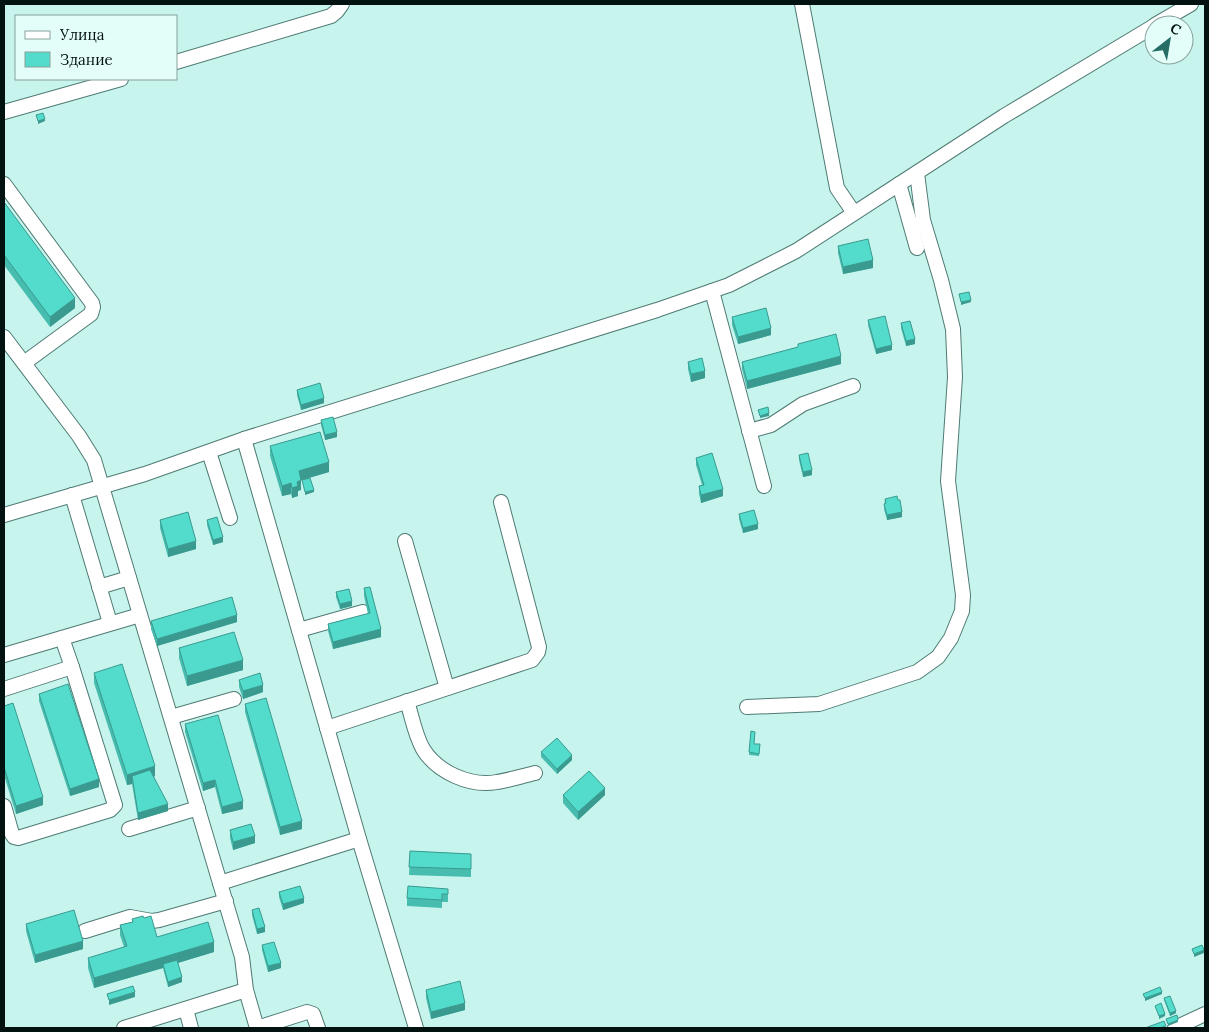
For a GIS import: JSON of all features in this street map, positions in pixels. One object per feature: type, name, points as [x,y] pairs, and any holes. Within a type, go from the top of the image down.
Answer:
[{"type":"street","points":[[178,61],[331,16],[342,4]]},
{"type":"street","points":[[802,4],[837,188],[854,213]]},
{"type":"street","points":[[1172,15],[1190,4]]},
{"type":"street","points":[[4,515],[158,470],[244,438],[712,292],[764,269],[796,251],[1004,116],[1144,32]]},
{"type":"street","points":[[4,112],[117,80]]},
{"type":"street","points":[[747,707],[819,704],[917,672],[938,657],[957,626],[962,610],[963,595],[948,481],[955,377],[953,329],[923,220],[917,173]]},
{"type":"street","points":[[4,184],[94,307],[91,314],[24,364]]},
{"type":"street","points":[[899,184],[917,248]]},
{"type":"street","points":[[712,292],[764,486]]},
{"type":"street","points":[[4,337],[88,449],[94,460],[226,901],[242,957],[246,990],[257,1028],[307,1012],[315,1018],[318,1028]]},
{"type":"street","points":[[749,431],[771,425],[804,404],[853,386]]},
{"type":"street","points":[[244,438],[359,840],[416,1028]]},
{"type":"street","points":[[209,452],[230,518]]},
{"type":"street","points":[[72,495],[110,623]]},
{"type":"street","points":[[327,728],[532,660],[538,652],[538,647],[501,502]]},
{"type":"street","points":[[405,542],[447,688]]},
{"type":"street","points":[[99,587],[129,578]]},
{"type":"street","points":[[299,630],[363,612]]},
{"type":"street","points":[[4,655],[140,615]]},
{"type":"street","points":[[4,806],[12,834],[18,838],[110,810],[115,805],[62,638]]},
{"type":"street","points":[[4,689],[72,667]]},
{"type":"street","points":[[171,717],[234,699]]},
{"type":"street","points":[[407,701],[423,749],[430,759],[453,775],[466,780],[497,783],[535,772]]},
{"type":"street","points":[[129,829],[198,808]]},
{"type":"street","points":[[220,883],[359,840]]},
{"type":"street","points":[[85,931],[130,917],[152,921],[159,920],[226,901]]},
{"type":"street","points":[[124,1028],[246,990]]},
{"type":"street","points":[[186,1009],[192,1028]]},
{"type":"street","points":[[1175,1028],[1205,1014]]},
{"type":"building","points":[[43,113],[45,119],[38,121],[36,115]]},
{"type":"building","points":[[4,202],[75,298],[50,317],[4,255]]},
{"type":"building","points":[[868,239],[873,260],[843,267],[838,246]]},
{"type":"building","points":[[969,292],[971,300],[961,302],[959,294]]},
{"type":"building","points":[[766,308],[771,328],[738,337],[732,317]]},
{"type":"building","points":[[885,316],[892,345],[876,349],[868,320]]},
{"type":"building","points":[[910,321],[915,339],[906,341],[901,323]]},
{"type":"building","points":[[836,334],[841,356],[747,381],[742,362],[798,347],[798,344]]},
{"type":"building","points":[[702,358],[705,371],[691,374],[688,362]]},
{"type":"building","points":[[320,383],[324,398],[301,405],[297,390]]},
{"type":"building","points":[[768,407],[769,413],[760,416],[758,410]]},
{"type":"building","points":[[333,417],[337,432],[325,435],[321,420]]},
{"type":"building","points":[[320,432],[329,462],[299,471],[301,480],[297,482],[298,486],[292,488],[291,483],[282,486],[270,446]]},
{"type":"building","points":[[712,453],[723,489],[701,495],[699,486],[704,485],[696,458]]},
{"type":"building","points":[[808,453],[812,470],[803,472],[799,455]]},
{"type":"building","points":[[310,478],[314,490],[305,492],[302,480]]},
{"type":"building","points":[[897,496],[898,500],[900,500],[902,512],[887,515],[884,504],[886,503],[885,499]]},
{"type":"building","points":[[754,510],[758,524],[743,528],[739,514]]},
{"type":"building","points":[[188,512],[196,541],[168,549],[160,520]]},
{"type":"building","points":[[217,517],[223,537],[213,540],[207,520]]},
{"type":"building","points":[[370,587],[381,629],[333,642],[328,624],[370,613],[364,588]]},
{"type":"building","points":[[349,589],[352,601],[340,604],[336,592]]},
{"type":"building","points":[[232,597],[237,615],[157,639],[151,621]]},
{"type":"building","points":[[234,632],[243,660],[187,676],[179,648]]},
{"type":"building","points":[[122,664],[155,766],[127,775],[94,673]]},
{"type":"building","points":[[260,673],[263,685],[243,691],[239,680]]},
{"type":"building","points":[[68,684],[99,779],[70,789],[39,694]]},
{"type":"building","points":[[266,698],[302,821],[280,827],[245,704]]},
{"type":"building","points":[[13,703],[43,797],[16,806],[4,767],[4,706]]},
{"type":"building","points":[[218,715],[243,801],[222,807],[215,780],[203,783],[185,724]]},
{"type":"building","points":[[751,731],[755,732],[754,744],[760,744],[759,754],[749,752]]},
{"type":"building","points":[[557,738],[572,755],[557,769],[541,752]]},
{"type":"building","points":[[150,770],[168,804],[138,813],[132,776]]},
{"type":"building","points":[[589,771],[605,788],[578,812],[563,795]]},
{"type":"building","points":[[251,824],[255,836],[233,842],[230,830]]},
{"type":"building","points":[[410,851],[471,854],[471,869],[409,867]]},
{"type":"building","points":[[300,886],[304,898],[283,904],[279,892]]},
{"type":"building","points":[[408,886],[448,889],[448,894],[442,894],[442,900],[407,898]]},
{"type":"building","points":[[259,908],[265,927],[257,929],[252,910]]},
{"type":"building","points":[[74,910],[83,941],[35,955],[26,924]]},
{"type":"building","points":[[143,916],[144,918],[151,916],[157,937],[208,922],[214,942],[94,978],[88,958],[127,946],[120,925],[133,922],[132,919]]},
{"type":"building","points":[[274,942],[281,963],[268,966],[262,945]]},
{"type":"building","points":[[1202,945],[1204,950],[1194,954],[1192,949]]},
{"type":"building","points":[[177,960],[182,977],[168,982],[163,964]]},
{"type":"building","points":[[460,981],[465,1003],[431,1012],[426,990]]},
{"type":"building","points":[[133,986],[135,992],[109,1000],[107,994]]},
{"type":"building","points":[[1160,987],[1162,992],[1145,998],[1143,994]]},
{"type":"building","points":[[1170,996],[1176,1011],[1170,1013],[1164,998]]},
{"type":"building","points":[[1161,1003],[1165,1014],[1159,1016],[1155,1006]]},
{"type":"building","points":[[1177,1015],[1178,1020],[1168,1024],[1166,1019]]},
{"type":"building","points":[[1164,1021],[1166,1026],[1145,1028]]}]
